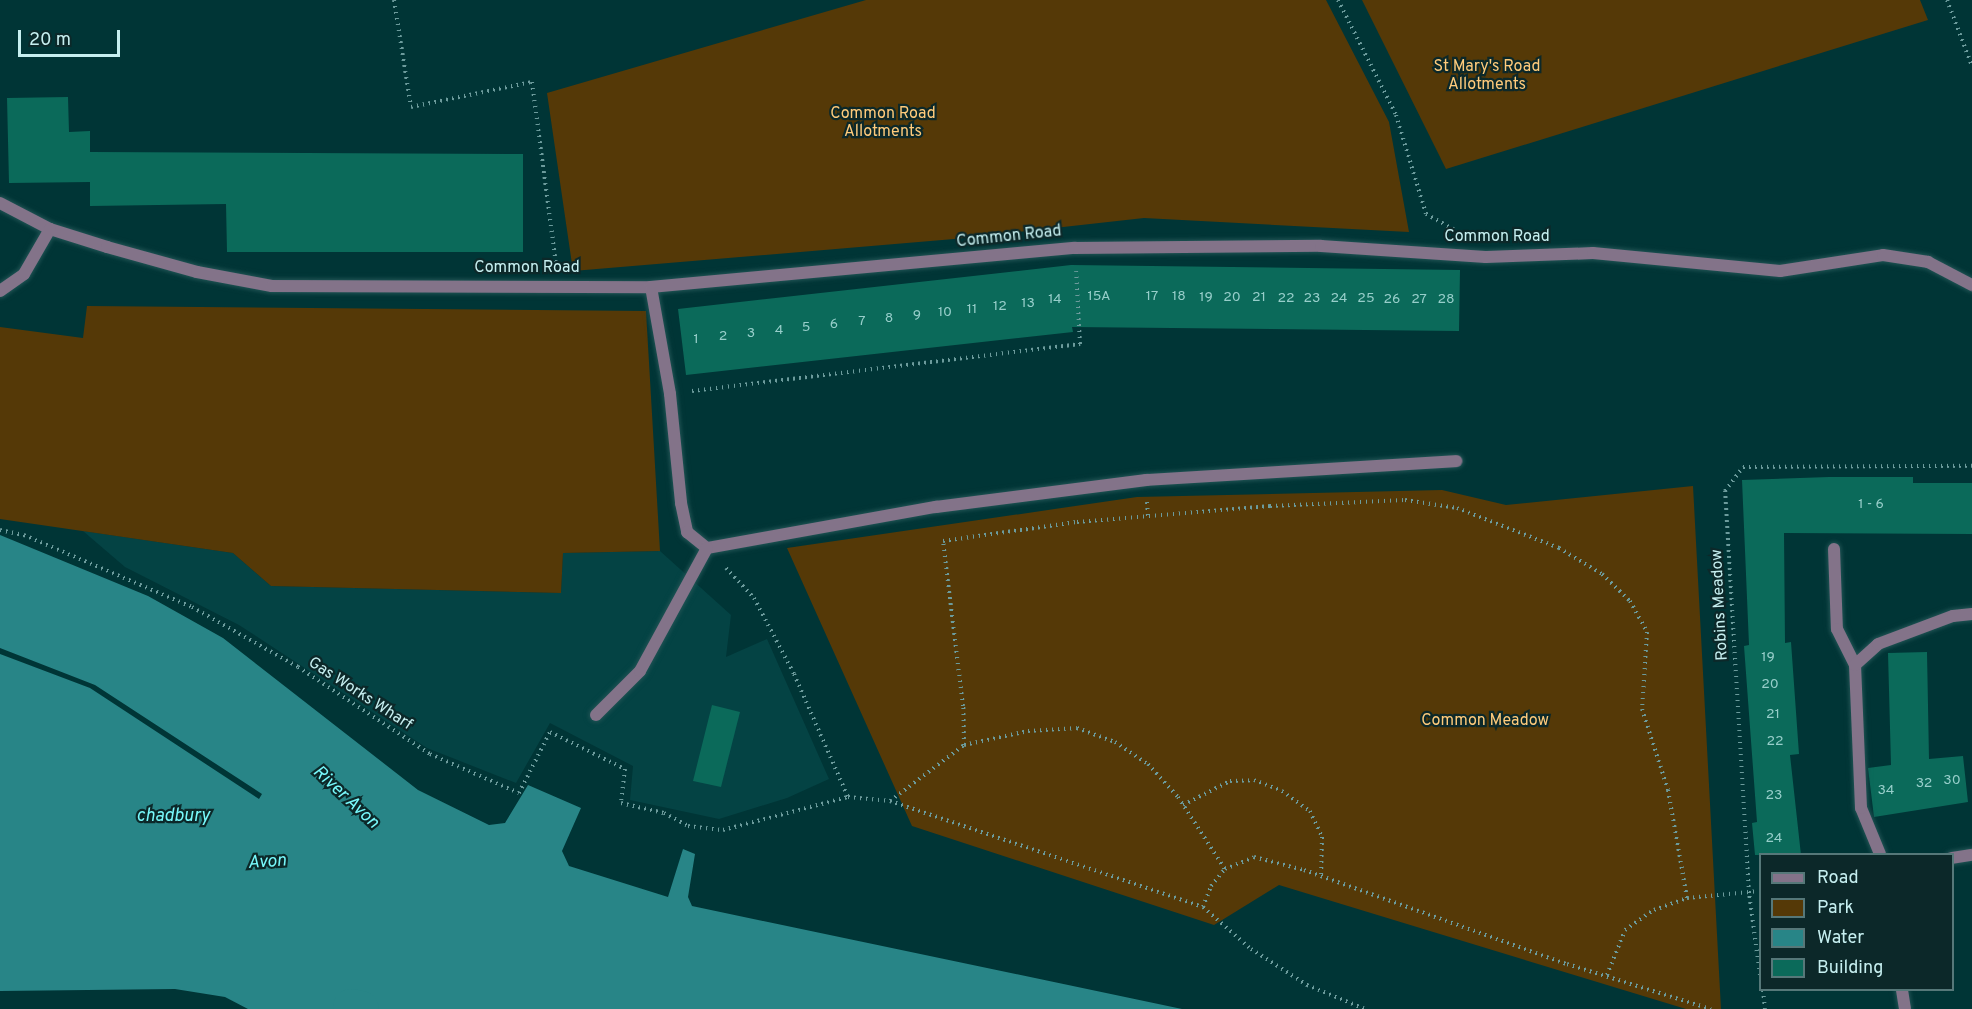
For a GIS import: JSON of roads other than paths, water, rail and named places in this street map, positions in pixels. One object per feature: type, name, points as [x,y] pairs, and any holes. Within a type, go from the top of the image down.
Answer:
[{"type":"street","name":"Common Road","points":[[0,203],[50,229],[197,272],[272,286],[559,284],[651,287],[1074,248],[1322,246],[1486,256],[1593,253],[1780,271],[1883,255],[1928,262],[1972,285]]},
{"type":"street","points":[[0,291],[24,274],[50,229]]},
{"type":"street","points":[[651,287],[670,394],[687,532],[707,548],[936,507],[1146,480],[1456,461]]},
{"type":"street","points":[[596,715],[640,671],[707,548]]},
{"type":"street","points":[[1834,549],[1837,629],[1855,664],[1861,808],[1879,853]]},
{"type":"street","points":[[1855,664],[1878,644],[1953,616],[1972,614]]},
{"type":"street","points":[[1954,858],[1972,855]]},
{"type":"street","points":[[1902,991],[1905,1009]]},
{"type":"water","name":"chadbury","points":[[0,535],[148,596],[223,638],[418,790],[489,825],[505,823],[528,785],[581,808],[562,851],[569,866],[668,897],[683,849],[695,854],[688,897],[692,906],[1182,1009],[248,1009],[225,997],[175,989],[0,991]]},
{"type":"waterway","points":[[351,1007],[361,1009]]},
{"type":"park label","name":"St Mary's Road Allotments","points":[[1487,76]]},
{"type":"park label","name":"Common Road Allotments","points":[[883,123]]},
{"type":"park label","name":"Common Meadow","points":[[1485,721]]},
{"type":"water label","name":"River Avon","points":[[345,798]]},
{"type":"water label","name":"Avon","points":[[267,863]]}]
